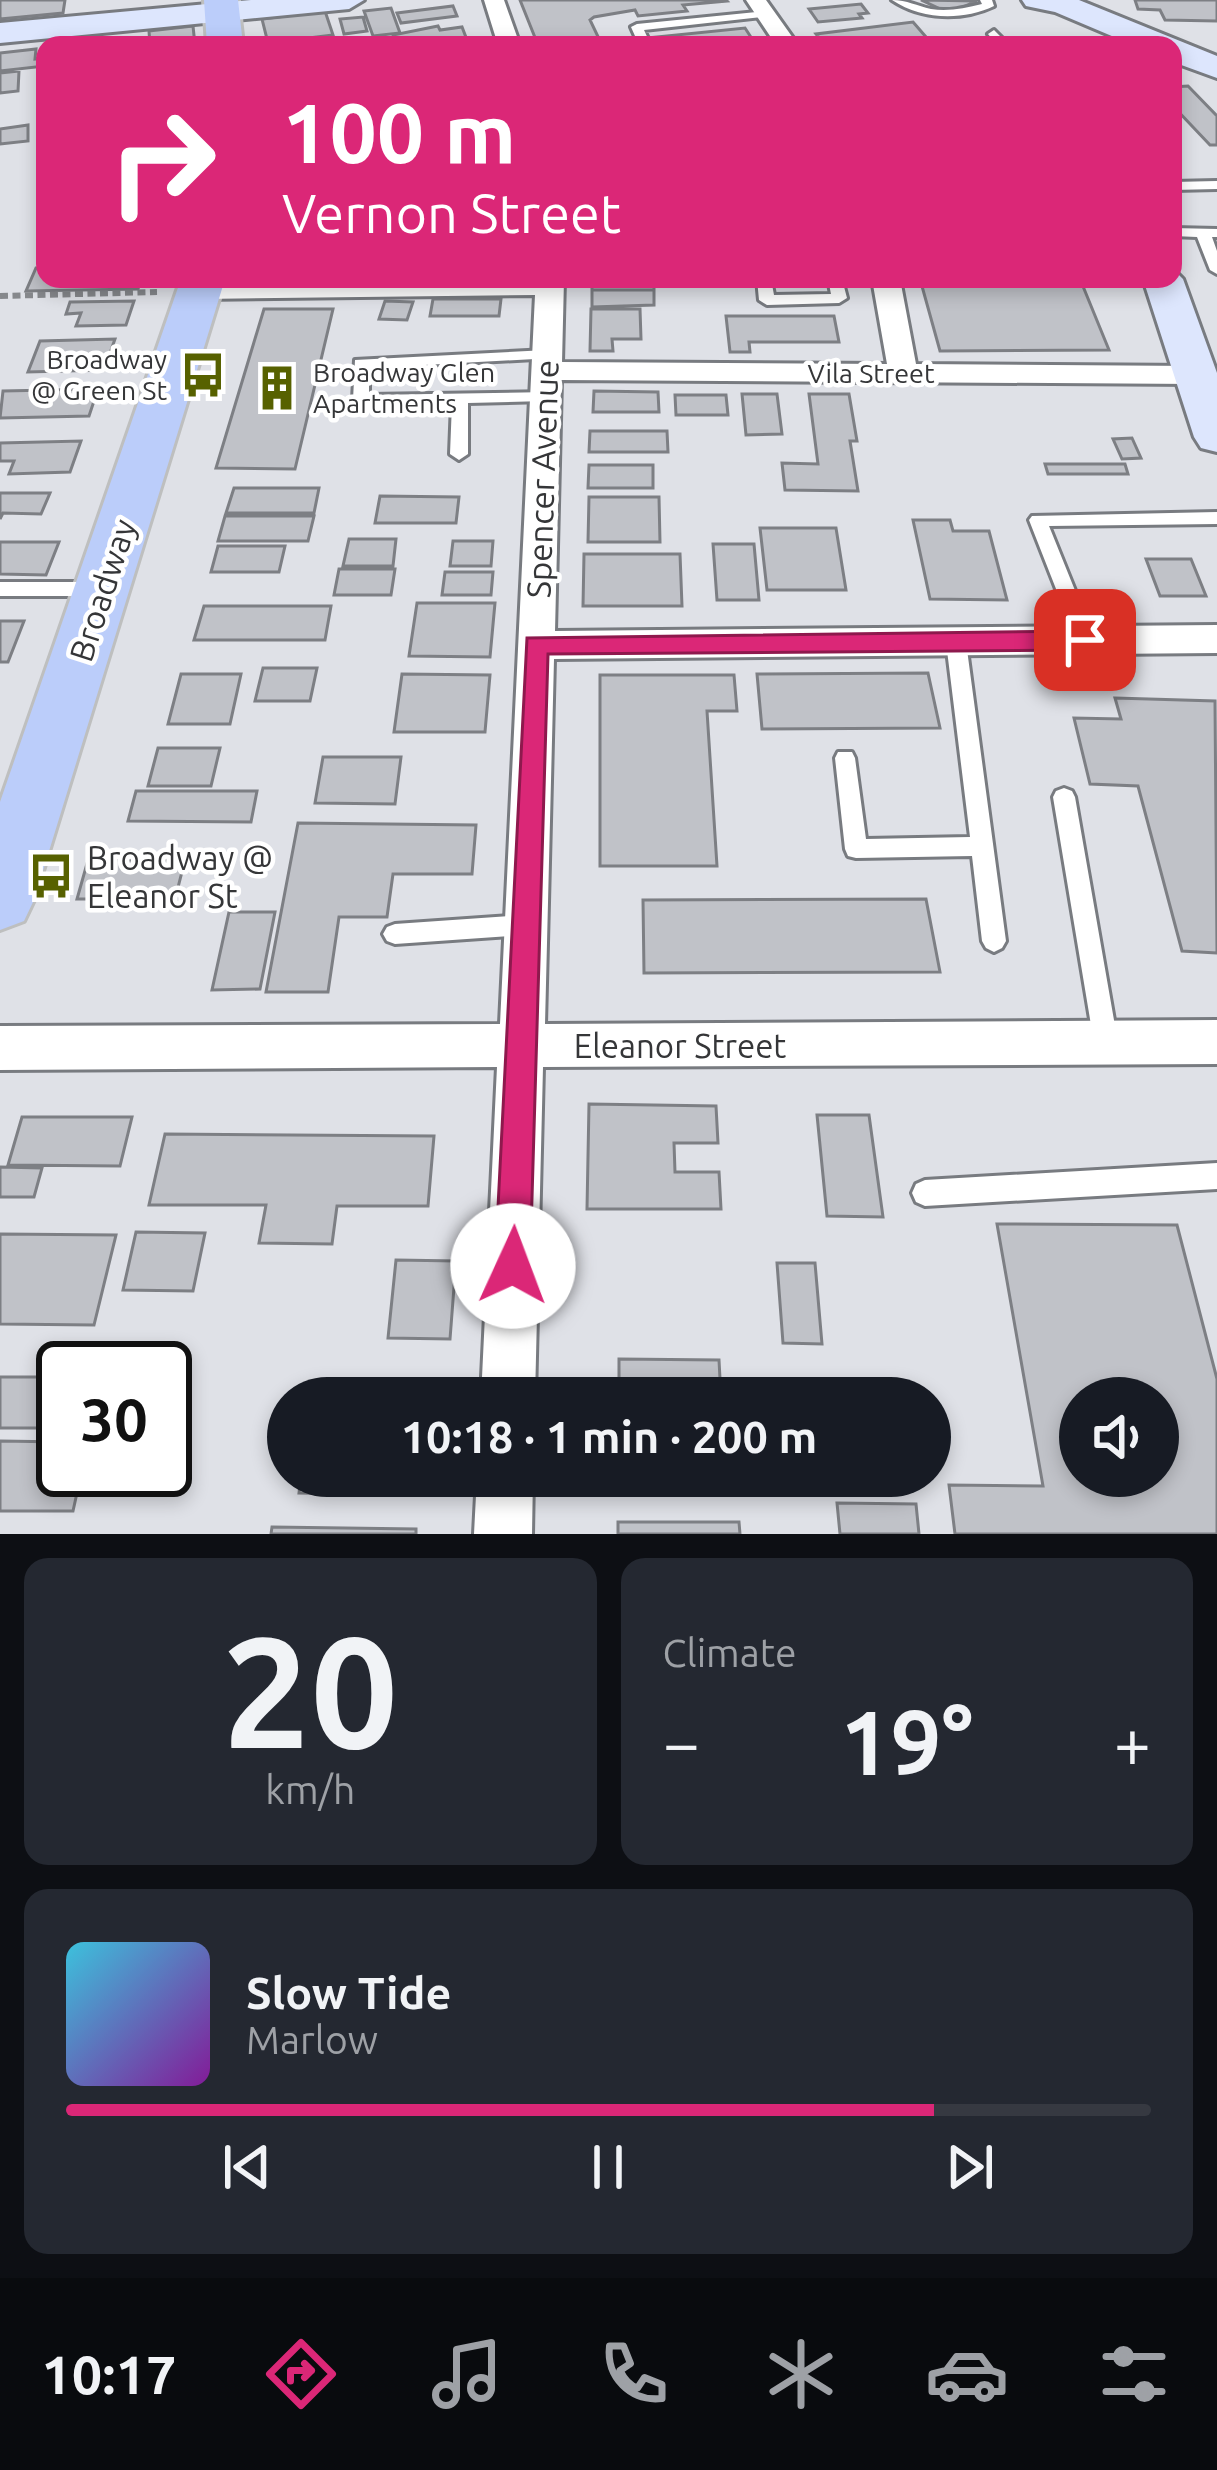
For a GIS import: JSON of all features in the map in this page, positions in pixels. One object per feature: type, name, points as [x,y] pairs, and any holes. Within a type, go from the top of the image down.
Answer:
[{"type":"main road","name":"Broadway","points":[[0,900],[102,589],[189,288]]},
{"type":"street","points":[[0,33],[222,19],[349,0]]},
{"type":"street","points":[[494,0],[506,36]]},
{"type":"street","points":[[1054,1],[1072,36]]},
{"type":"street","points":[[1054,1],[1139,36]]},
{"type":"street","points":[[761,7],[781,36]]},
{"type":"street","points":[[1182,54],[1217,68]]},
{"type":"street","name":"Spencer Avenue","points":[[509,1377],[550,288]]},
{"type":"street","points":[[888,288],[903,373]]},
{"type":"street","points":[[1166,288],[1217,437]]},
{"type":"street","name":"Vila Street","points":[[546,374],[1195,376]]},
{"type":"street","points":[[536,645],[1217,639]]},
{"type":"street","name":"Eleanor Street","points":[[0,1048],[1217,1042]]},
{"type":"street","points":[[503,1534],[504,1497]]},
{"type":"lane","points":[[898,0],[921,13],[952,17],[988,6],[986,0]]},
{"type":"lane","points":[[641,36],[637,27],[761,7]]},
{"type":"lane","points":[[1182,186],[1217,185]]},
{"type":"lane","points":[[1210,233],[1217,270]]},
{"type":"lane","points":[[765,288],[767,300],[838,298],[836,288]]},
{"type":"lane","points":[[362,363],[546,374],[460,398],[361,400],[362,363]]},
{"type":"lane","points":[[459,454],[460,398]]},
{"type":"lane","points":[[1085,640],[1037,520],[1217,518]]},
{"type":"lane","points":[[0,589],[102,589]]},
{"type":"lane","points":[[956,641],[994,941]]},
{"type":"lane","points":[[845,758],[856,850],[982,846]]},
{"type":"lane","points":[[1064,797],[1106,1043]]},
{"type":"lane","points":[[395,934],[526,925]]},
{"type":"lane","points":[[925,1193],[1217,1176]]},
{"type":"path","points":[[0,296],[189,288]]},
{"type":"building","points":[[0,0],[65,0],[63,13],[0,19]]},
{"type":"building","points":[[520,0],[727,1],[683,5],[687,11],[638,16],[635,10],[594,17],[590,20],[598,36],[534,36]]},
{"type":"building","points":[[921,0],[977,1],[949,13]]},
{"type":"building","points":[[1135,0],[1217,0],[1217,21],[1165,20],[1160,10],[1138,9]]},
{"type":"building","points":[[861,4],[868,13],[859,14],[862,18],[818,22],[809,9]]},
{"type":"building","points":[[453,6],[457,16],[401,23],[397,13]]},
{"type":"building","points":[[391,8],[400,33],[373,36],[364,11]]},
{"type":"building","points":[[325,11],[333,35],[266,36],[262,19]]},
{"type":"building","points":[[363,17],[367,31],[344,34],[340,19]]},
{"type":"building","points":[[913,22],[925,36],[818,36]]},
{"type":"building","points":[[193,26],[194,36],[149,36],[149,31]]},
{"type":"building","points":[[438,26],[440,30],[462,27],[465,36],[393,36]]},
{"type":"building","points":[[745,28],[750,36],[667,36]]},
{"type":"building","points":[[36,49],[36,67],[0,71],[0,53]]},
{"type":"building","points":[[19,71],[18,91],[0,93],[0,73]]},
{"type":"building","points":[[1182,86],[1188,86],[1217,116],[1217,145],[1210,145],[1182,115]]},
{"type":"building","points":[[28,125],[28,141],[0,144],[0,129]]},
{"type":"building","points":[[36,268],[36,288],[138,288],[138,289],[26,291]]},
{"type":"building","points":[[592,288],[654,288],[654,290]]},
{"type":"building","points":[[922,288],[1084,288],[1109,350],[940,351]]},
{"type":"building","points":[[592,290],[654,290],[654,305],[592,307]]},
{"type":"building","points":[[433,299],[501,299],[499,316],[430,316]]},
{"type":"building","points":[[134,301],[126,325],[76,326],[81,313],[66,314],[70,302]]},
{"type":"building","points":[[385,301],[413,302],[407,320],[379,319]]},
{"type":"building","name":"Broadway Glen Apartments","points":[[264,309],[333,309],[295,469],[216,468]]},
{"type":"building","points":[[591,309],[640,309],[641,339],[612,339],[613,351],[590,351]]},
{"type":"building","points":[[726,316],[834,316],[839,342],[749,342],[750,352],[730,352]]},
{"type":"building","points":[[115,339],[104,370],[28,372],[40,341]]},
{"type":"building","points":[[98,389],[89,416],[0,418],[3,391]]},
{"type":"building","points":[[594,391],[658,392],[659,412],[593,412]]},
{"type":"building","points":[[742,394],[777,394],[782,434],[746,435]]},
{"type":"building","points":[[809,394],[849,394],[857,441],[850,441],[858,491],[785,490],[782,463],[818,464]]},
{"type":"building","points":[[675,395],[726,395],[728,415],[676,415]]},
{"type":"building","points":[[590,431],[667,431],[668,452],[589,452]]},
{"type":"building","points":[[1132,438],[1141,458],[1122,459],[1113,439]]},
{"type":"building","points":[[81,441],[70,472],[9,474],[14,461],[0,461],[0,443]]},
{"type":"building","points":[[1045,464],[1125,464],[1128,474],[1048,474]]},
{"type":"building","points":[[589,465],[653,465],[653,488],[588,488]]},
{"type":"building","points":[[234,488],[319,488],[314,513],[226,513]]},
{"type":"building","points":[[0,493],[50,493],[41,514],[3,513],[0,519]]},
{"type":"building","points":[[380,496],[459,497],[456,523],[375,523]]},
{"type":"building","points":[[589,497],[659,497],[660,542],[588,542]]},
{"type":"building","points":[[225,516],[314,516],[308,541],[218,541]]},
{"type":"building","points":[[913,520],[950,520],[953,531],[989,531],[1007,600],[930,599]]},
{"type":"building","points":[[760,528],[836,528],[846,590],[767,590]]},
{"type":"building","points":[[349,539],[396,539],[393,566],[343,566]]},
{"type":"building","points":[[453,541],[493,541],[491,566],[450,566]]},
{"type":"building","points":[[0,542],[59,542],[46,575],[0,574]]},
{"type":"building","points":[[713,544],[754,544],[759,600],[717,600]]},
{"type":"building","points":[[218,546],[285,546],[279,572],[211,572]]},
{"type":"building","points":[[584,554],[680,554],[682,606],[583,606]]},
{"type":"building","points":[[1146,559],[1191,559],[1206,596],[1160,596]]},
{"type":"building","points":[[339,569],[395,569],[391,595],[334,595]]},
{"type":"building","points":[[445,572],[493,572],[491,595],[442,595]]},
{"type":"building","points":[[417,603],[495,603],[490,657],[409,656]]},
{"type":"building","points":[[204,606],[331,606],[325,640],[194,640]]},
{"type":"building","points":[[0,621],[24,621],[8,662],[0,662]]},
{"type":"building","points":[[263,668],[317,668],[310,701],[255,701]]},
{"type":"building","points":[[928,673],[940,728],[762,729],[757,674]]},
{"type":"building","points":[[181,674],[241,674],[230,724],[168,724]]},
{"type":"building","points":[[402,674],[490,675],[485,732],[394,732]]},
{"type":"building","points":[[600,675],[734,675],[737,711],[707,711],[717,866],[600,866]]},
{"type":"building","points":[[1115,698],[1215,701],[1217,953],[1182,951],[1138,786],[1090,784],[1074,718],[1121,719]]},
{"type":"building","points":[[158,748],[220,748],[211,786],[148,786]]},
{"type":"building","points":[[323,757],[401,757],[395,804],[315,803]]},
{"type":"building","points":[[136,791],[257,791],[251,822],[128,821]]},
{"type":"building","points":[[298,823],[476,825],[472,874],[393,874],[387,917],[339,917],[328,992],[266,992]]},
{"type":"building","points":[[88,860],[185,860],[175,899],[77,899]]},
{"type":"building","points":[[926,899],[940,972],[644,973],[643,900]]},
{"type":"building","points":[[229,912],[275,912],[260,989],[212,990]]},
{"type":"building","points":[[589,1104],[716,1106],[718,1143],[674,1143],[675,1172],[719,1172],[721,1209],[587,1209]]},
{"type":"building","points":[[817,1115],[869,1115],[883,1217],[827,1216]]},
{"type":"building","points":[[22,1117],[132,1117],[120,1166],[8,1165]]},
{"type":"building","points":[[165,1134],[434,1136],[428,1206],[337,1206],[332,1244],[259,1243],[266,1205],[149,1205]]},
{"type":"building","points":[[0,1167],[42,1168],[34,1197],[0,1197]]},
{"type":"building","points":[[997,1224],[1177,1225],[1217,1379],[1217,1534],[955,1534],[951,1485],[1043,1486]]},
{"type":"building","points":[[136,1232],[205,1233],[193,1291],[123,1290]]},
{"type":"building","points":[[0,1234],[116,1235],[94,1325],[0,1324]]},
{"type":"building","points":[[396,1260],[456,1261],[450,1339],[388,1338]]},
{"type":"building","points":[[777,1263],[815,1263],[822,1344],[783,1343]]},
{"type":"building","points":[[619,1359],[719,1360],[720,1377],[619,1377]]},
{"type":"building","points":[[0,1377],[36,1377],[36,1428],[0,1428]]},
{"type":"building","points":[[0,1441],[36,1442],[36,1497],[76,1497],[73,1511],[0,1511]]},
{"type":"building","points":[[837,1503],[916,1504],[919,1534],[840,1534]]},
{"type":"building","points":[[618,1522],[739,1522],[740,1534],[618,1534]]},
{"type":"building","points":[[272,1527],[416,1529],[416,1534],[271,1534]]},
{"type":"place","name":"Broadway @ Green St","points":[[203,375]]},
{"type":"place","name":"Broadway Glen Apartments","points":[[277,388]]},
{"type":"place","name":"Broadway @ Eleanor St","points":[[51,876]]},
{"type":"route","points":[[513,1266],[536,645],[1085,640]]}]
